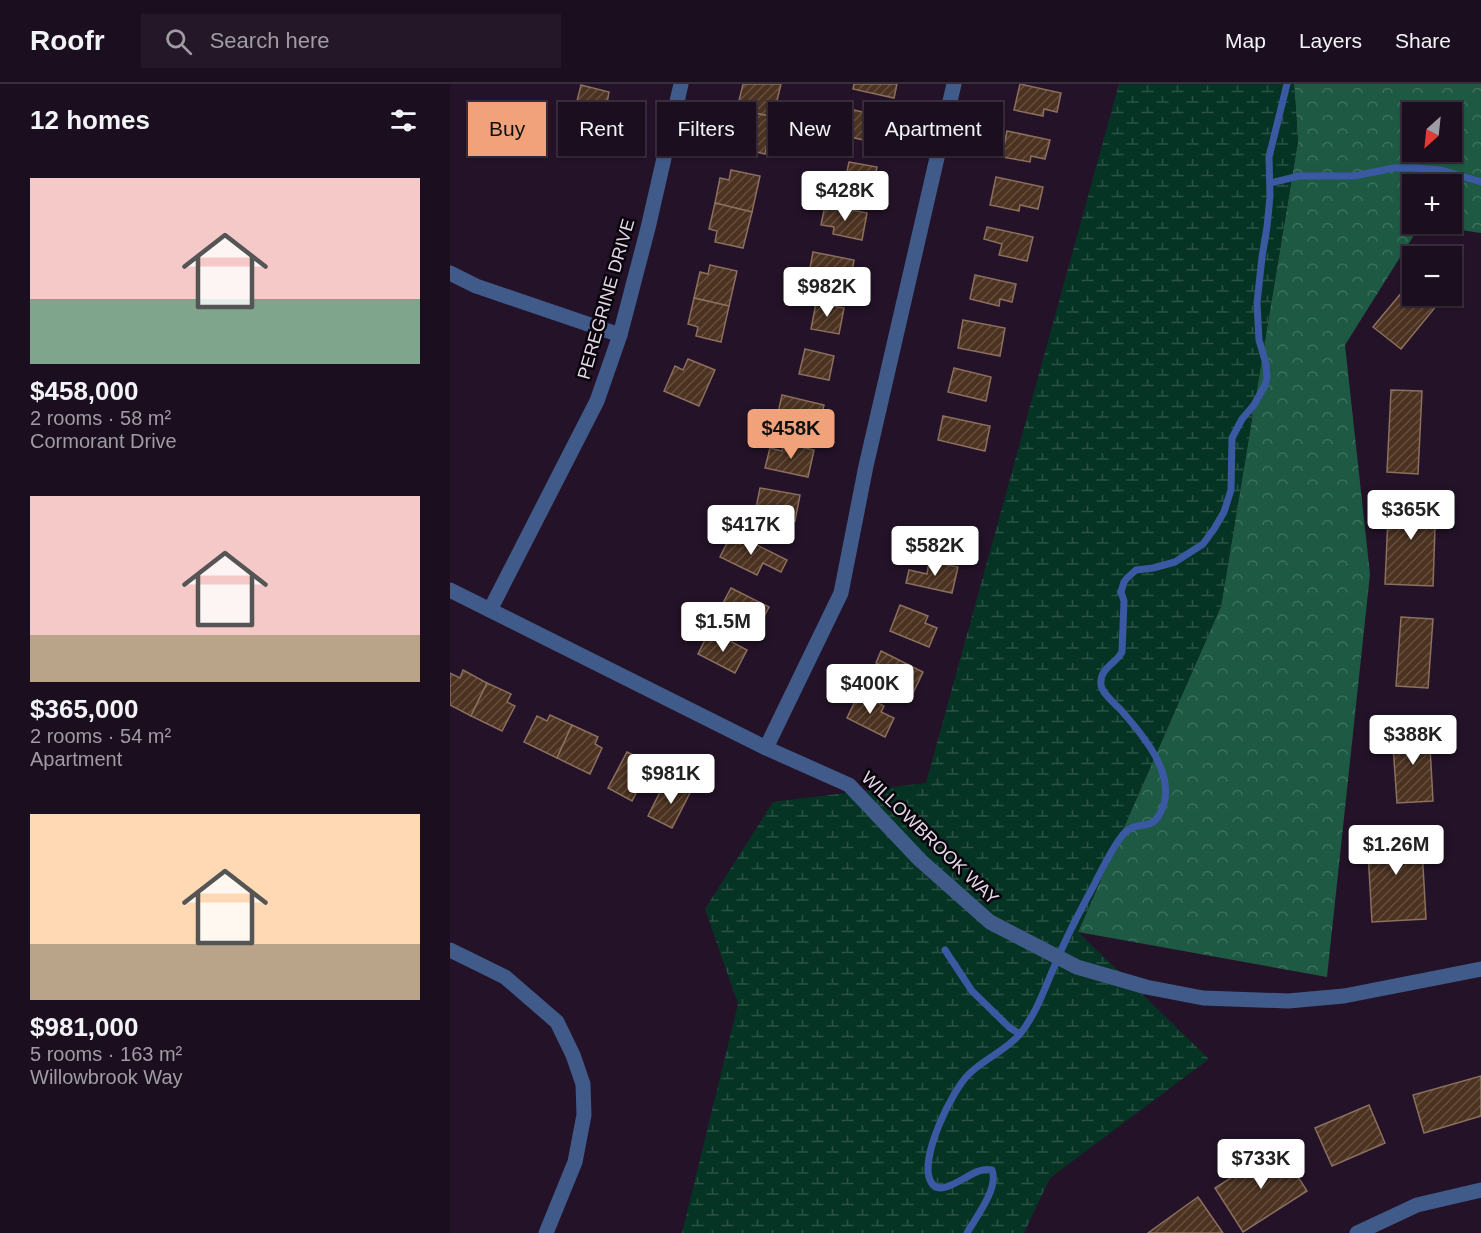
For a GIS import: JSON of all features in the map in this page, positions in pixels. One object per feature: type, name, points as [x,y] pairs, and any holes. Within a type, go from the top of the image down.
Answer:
[{"type":"street","name":"PEREGRINE DRIVE","points":[[490,610],[597,401],[620,335],[648,228],[681,84]]},
{"type":"street","points":[[766,748],[841,593],[866,466],[954,84]]},
{"type":"street","points":[[450,273],[476,286],[620,335]]},
{"type":"street","name":"WILLOWBROOK WAY","points":[[450,590],[766,748],[849,785],[920,860],[990,922],[1077,967],[1146,987],[1203,998],[1288,1001],[1344,996],[1481,969]]},
{"type":"street","points":[[450,950],[505,977],[557,1022],[573,1055],[583,1084],[584,1115],[575,1162],[546,1233]]},
{"type":"street","points":[[1357,1233],[1417,1205],[1481,1190]]},
{"type":"green space","points":[[1119,84],[1294,84],[1298,141],[1221,606],[1078,932],[1209,1059],[1050,1178],[1024,1233],[682,1233],[738,1004],[705,909],[773,802],[926,783]]},
{"type":"green space","points":[[1294,84],[1481,84],[1481,233],[1462,230],[1462,174],[1402,174],[1402,234],[1415,234],[1407,246],[1402,246],[1402,254],[1345,345],[1370,574],[1327,977],[1078,932],[1221,606],[1298,141]]},
{"type":"building","points":[[743,84],[781,84],[777,102],[768,102],[768,116],[756,113],[756,102],[739,102]]},
{"type":"building","points":[[854,84],[897,84],[894,98],[853,89]]},
{"type":"building","points":[[1020,84],[1061,93],[1057,112],[1044,109],[1043,116],[1014,110]]},
{"type":"building","points":[[581,85],[609,92],[607,102],[577,102]]},
{"type":"building","points":[[852,110],[864,112],[864,140],[852,137]]},
{"type":"building","points":[[756,113],[768,116],[768,140],[765,154],[756,152]]},
{"type":"building","points":[[1007,131],[1050,140],[1045,159],[1031,156],[1030,162],[1002,157]]},
{"type":"building","points":[[849,162],[877,167],[872,192],[844,186]]},
{"type":"building","points":[[731,170],[760,176],[752,212],[715,203],[720,178],[729,180]]},
{"type":"building","points":[[996,177],[1043,187],[1038,209],[1020,205],[1019,211],[990,205]]},
{"type":"building","points":[[715,203],[752,212],[743,248],[715,242],[717,231],[709,229]]},
{"type":"building","points":[[825,205],[867,213],[862,240],[833,234],[834,227],[821,225]]},
{"type":"building","points":[[987,227],[1033,237],[1027,261],[999,255],[1002,244],[984,239]]},
{"type":"building","points":[[813,252],[854,260],[849,287],[808,279]]},
{"type":"building","points":[[710,265],[737,271],[729,306],[694,298],[700,272],[708,274]]},
{"type":"building","points":[[975,275],[1016,284],[1012,302],[1000,299],[999,306],[970,299]]},
{"type":"building","points":[[1402,292],[1402,306],[1436,306],[1401,349],[1373,327]]},
{"type":"building","points":[[694,298],[729,306],[721,342],[696,336],[698,327],[688,324]]},
{"type":"building","points":[[816,303],[844,308],[839,334],[811,329]]},
{"type":"building","points":[[963,320],[1005,328],[1000,356],[958,348]]},
{"type":"building","points":[[805,349],[834,356],[829,380],[799,374]]},
{"type":"building","points":[[688,359],[715,370],[699,406],[664,391],[675,366],[683,370]]},
{"type":"building","points":[[954,368],[991,377],[986,401],[948,392]]},
{"type":"building","points":[[1391,390],[1422,391],[1418,474],[1387,472]]},
{"type":"building","points":[[782,395],[824,405],[818,429],[789,422],[790,416],[778,413]]},
{"type":"building","points":[[943,416],[990,426],[985,451],[938,440]]},
{"type":"building","points":[[784,443],[814,450],[808,477],[765,468],[770,448],[782,451]]},
{"type":"building","points":[[760,488],[800,495],[795,521],[755,513]]},
{"type":"building","points":[[1389,495],[1436,498],[1433,586],[1385,584]]},
{"type":"building","points":[[743,538],[787,560],[781,572],[763,563],[757,575],[720,557],[729,539],[740,544]]},
{"type":"building","points":[[929,561],[958,567],[952,593],[906,583],[909,570],[927,574]]},
{"type":"building","points":[[731,588],[769,607],[757,630],[730,616],[732,610],[722,605]]},
{"type":"building","points":[[900,605],[928,616],[925,623],[937,628],[929,647],[890,631]]},
{"type":"building","points":[[1401,617],[1433,619],[1428,688],[1396,686]]},
{"type":"building","points":[[707,636],[718,641],[721,636],[747,650],[735,673],[698,654]]},
{"type":"building","points":[[881,651],[923,672],[912,695],[886,683],[892,671],[876,663]]},
{"type":"building","points":[[463,670],[487,683],[471,716],[450,705],[450,673],[460,678]]},
{"type":"building","points":[[487,683],[511,694],[507,702],[515,706],[502,731],[471,716]]},
{"type":"building","points":[[859,693],[884,706],[881,712],[894,718],[885,737],[847,718]]},
{"type":"building","points":[[550,715],[572,725],[557,758],[524,742],[537,716],[547,721]]},
{"type":"building","points":[[572,725],[598,737],[595,744],[602,748],[590,774],[557,758]]},
{"type":"building","points":[[1429,729],[1433,801],[1397,803],[1392,731]]},
{"type":"building","points":[[627,752],[651,764],[632,801],[608,788]]},
{"type":"building","points":[[683,779],[694,785],[672,828],[648,816],[661,790],[674,797]]},
{"type":"building","points":[[1421,831],[1426,919],[1372,922],[1367,834]]},
{"type":"building","points":[[1481,1076],[1481,1116],[1424,1133],[1413,1095]]},
{"type":"building","points":[[1369,1105],[1385,1143],[1332,1166],[1315,1128]]},
{"type":"building","points":[[1279,1147],[1307,1191],[1243,1232],[1215,1188]]},
{"type":"building","points":[[1198,1197],[1223,1233],[1148,1233]]},
{"type":"waterway","points":[[967,1233],[990,1194],[992,1170],[981,1170],[947,1187],[935,1187],[931,1182],[928,1172],[929,1158],[946,1109],[969,1074],[1013,1041],[1025,1027],[1041,998],[1070,930],[1113,849],[1131,828],[1154,821],[1164,803],[1166,788],[1157,759],[1139,732],[1104,691],[1101,679],[1105,670],[1122,652],[1124,601],[1121,592],[1124,582],[1136,570],[1175,562],[1203,544],[1214,529],[1224,512],[1231,490],[1232,438],[1265,385],[1266,364],[1259,340],[1257,303],[1270,196],[1269,157],[1287,84]]},
{"type":"waterway","points":[[1270,183],[1299,176],[1354,176],[1394,168],[1441,170],[1481,182]]},
{"type":"waterway","points":[[945,950],[972,991],[1010,1028],[1020,1034]]}]
